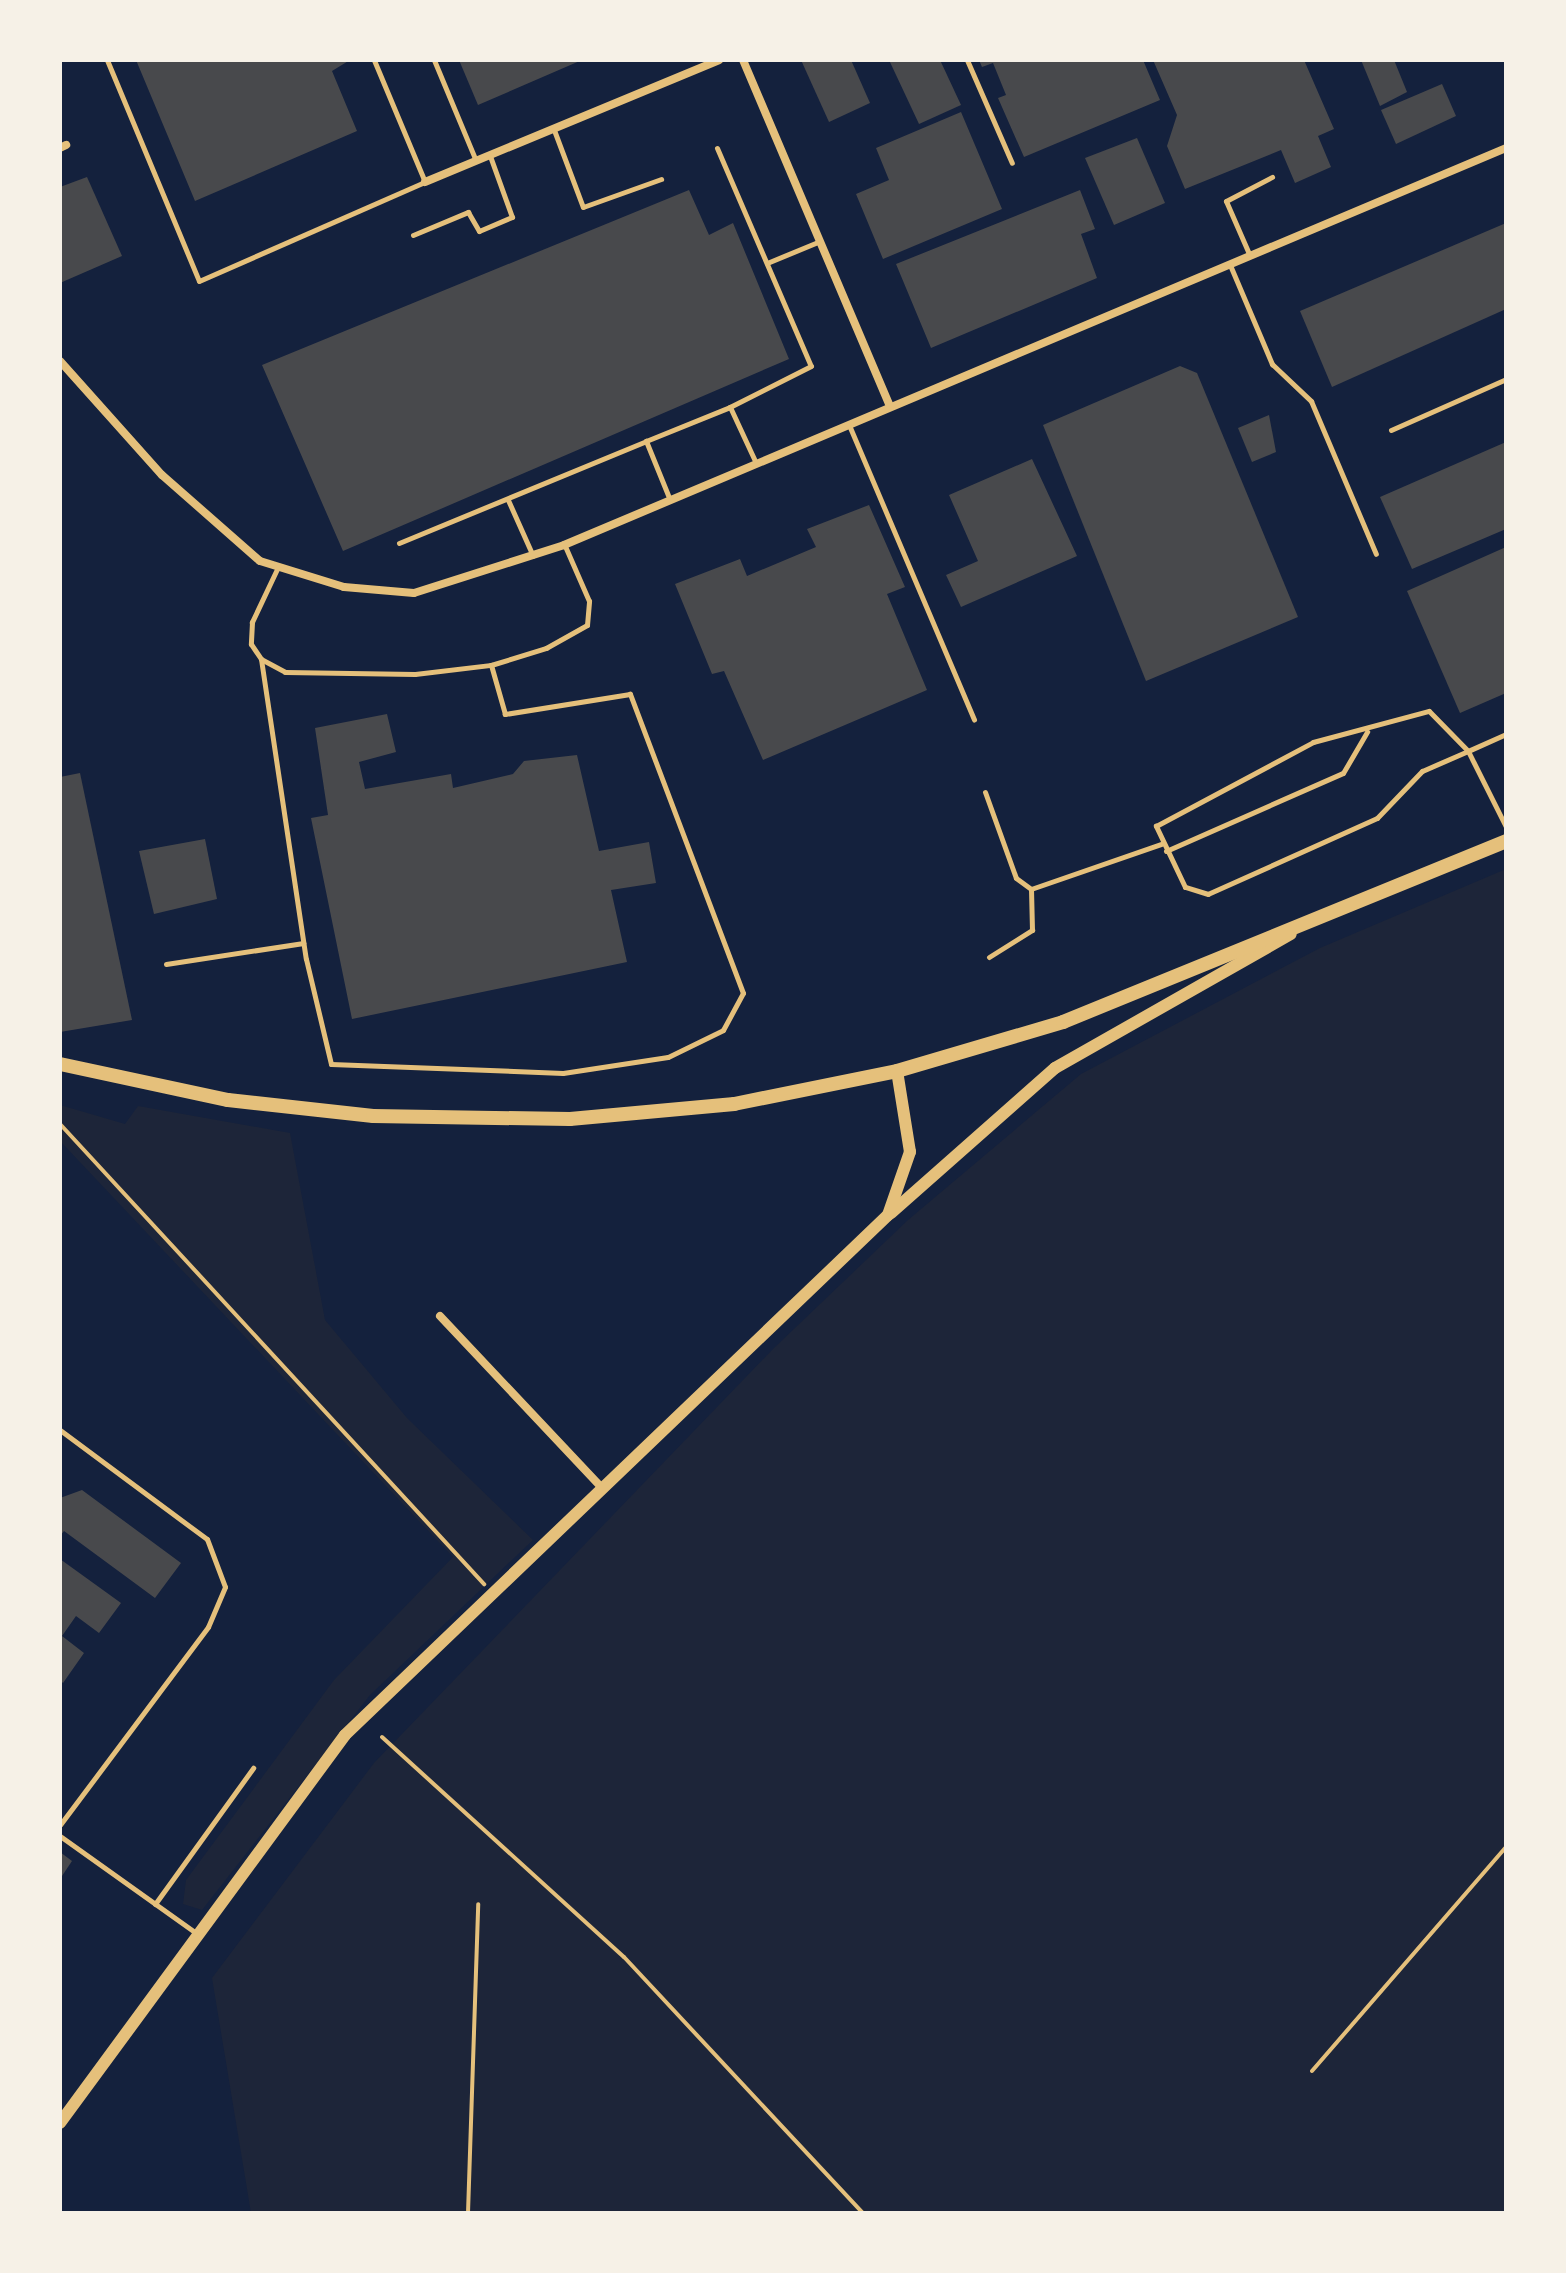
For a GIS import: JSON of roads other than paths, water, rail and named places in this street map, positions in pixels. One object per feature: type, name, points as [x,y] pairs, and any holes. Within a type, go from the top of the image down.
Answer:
[{"type":"main road","points":[[60,1064],[272,1105],[373,1116],[570,1119],[734,1104],[897,1071],[1063,1022],[1294,933],[1506,841]]},
{"type":"street","points":[[425,182],[701,64],[719,60]]},
{"type":"street","points":[[743,60],[890,406]]},
{"type":"street","points":[[60,361],[162,475],[277,569],[344,587],[414,593],[564,545],[1506,148]]},
{"type":"street","points":[[60,2123],[345,1735],[888,1215],[1055,1068],[1294,933]]},
{"type":"street","points":[[888,1215],[910,1152],[897,1071]]},
{"type":"street","points":[[440,1316],[603,1489]]},
{"type":"lane","points":[[107,60],[199,281],[425,182],[374,60]]},
{"type":"lane","points":[[434,60],[476,161]]},
{"type":"lane","points":[[967,60],[1012,163]]},
{"type":"lane","points":[[553,129],[583,207],[661,179]]},
{"type":"lane","points":[[399,543],[730,407],[811,366],[717,148]]},
{"type":"lane","points":[[413,235],[468,212],[479,231],[512,217],[489,155]]},
{"type":"lane","points":[[1250,257],[1226,201],[1272,177]]},
{"type":"lane","points":[[767,263],[820,241]]},
{"type":"lane","points":[[1230,265],[1272,364],[1311,401],[1376,554]]},
{"type":"lane","points":[[1391,430],[1506,379]]},
{"type":"lane","points":[[730,407],[756,463]]},
{"type":"lane","points":[[849,425],[974,720]]},
{"type":"lane","points":[[646,441],[670,500]]},
{"type":"lane","points":[[508,500],[533,557]]},
{"type":"lane","points":[[261,659],[285,672],[344,675],[491,665],[546,648],[587,625],[589,601],[564,545]]},
{"type":"lane","points":[[277,569],[252,622],[251,644],[261,659],[303,943],[331,1064],[353,1070],[563,1073],[668,1057],[723,1030],[735,1015],[743,993],[630,694],[505,714],[491,665]]},
{"type":"lane","points":[[1506,734],[1468,751],[1422,771],[1391,811],[1227,888],[1195,894],[1161,844],[1160,820],[1313,742],[1367,732],[1429,711],[1468,751],[1506,827]]},
{"type":"lane","points":[[1166,851],[1343,773],[1367,732]]},
{"type":"lane","points":[[985,792],[1016,878],[1031,889]]},
{"type":"lane","points":[[1031,889],[1161,844]]},
{"type":"lane","points":[[989,957],[1032,930],[1031,889]]},
{"type":"lane","points":[[166,964],[303,943]]},
{"type":"lane","points":[[60,1430],[207,1539],[225,1587],[208,1627],[60,1825]]},
{"type":"lane","points":[[155,1904],[253,1768]]},
{"type":"lane","points":[[60,1836],[199,1936]]}]
